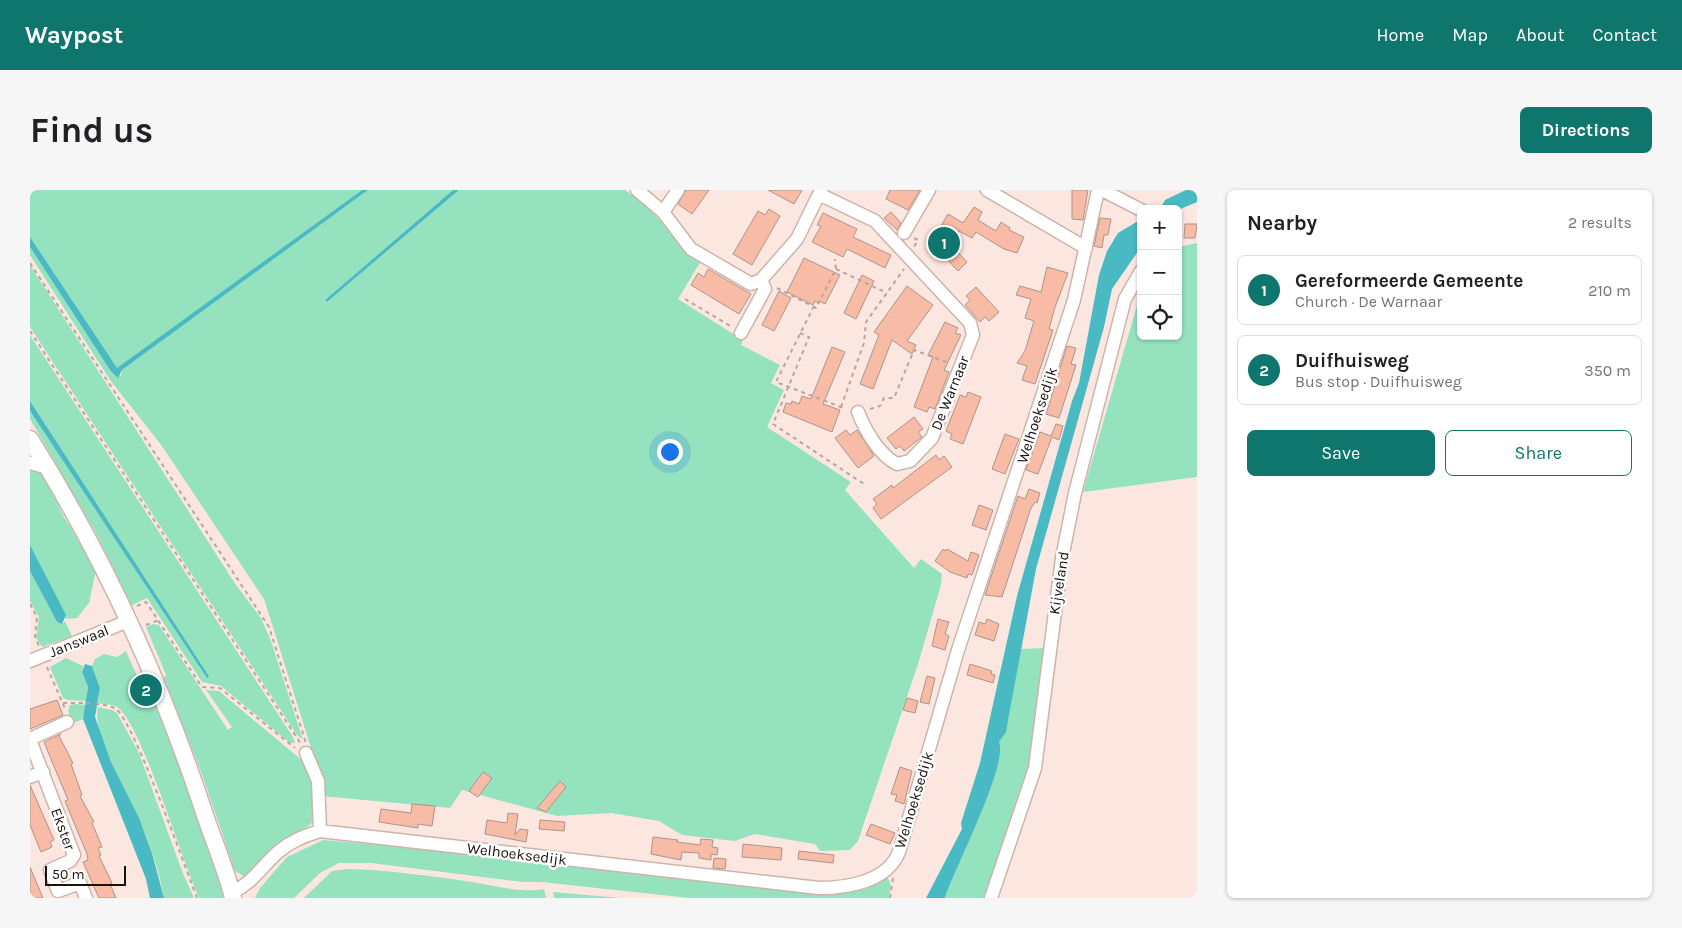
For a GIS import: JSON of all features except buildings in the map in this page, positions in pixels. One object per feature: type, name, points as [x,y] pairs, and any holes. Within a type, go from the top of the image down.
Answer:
[{"type":"main road","points":[[30,439],[82,526],[125,616],[173,727],[233,895]]},
{"type":"street","points":[[637,190],[663,212],[691,249],[751,284],[762,280],[796,239],[820,192]]},
{"type":"street","points":[[663,212],[678,190]]},
{"type":"street","points":[[904,233],[929,190]]},
{"type":"street","points":[[987,190],[1086,248]]},
{"type":"street","name":"Welhoeksedijk","points":[[233,895],[250,882],[278,852],[298,838],[320,831],[819,888],[847,888],[881,872],[899,852],[958,650],[1074,300],[1098,190]]},
{"type":"street","points":[[1102,190],[1137,208]]},
{"type":"street","name":"De Warnaar","points":[[820,192],[875,221],[970,323],[973,335],[932,438],[910,461],[896,464],[890,461],[865,429],[858,412]]},
{"type":"street","name":"Kijveland","points":[[991,898],[1035,768],[1055,606],[1075,493],[1125,299],[1137,278]]},
{"type":"street","points":[[741,333],[765,289],[762,280]]},
{"type":"street","points":[[30,463],[48,468]]},
{"type":"street","name":"Janswaal","points":[[30,662],[125,616]]},
{"type":"street","name":"Ekster","points":[[67,722],[30,739],[74,855],[70,861],[50,870],[58,892],[80,882],[86,898]]},
{"type":"street","points":[[306,753],[318,780],[320,831]]},
{"type":"street","points":[[30,777],[43,772]]},
{"type":"path","points":[[841,407],[864,343],[866,322],[911,260],[912,250],[918,240],[904,233]]},
{"type":"path","points":[[762,280],[816,308],[836,268],[835,259]]},
{"type":"path","points":[[30,262],[269,627],[305,736],[306,753]]},
{"type":"path","points":[[836,268],[887,293]]},
{"type":"path","points":[[685,299],[741,333]]},
{"type":"path","points":[[814,306],[776,382],[858,412],[880,406],[884,398],[894,398],[914,350],[961,367]]},
{"type":"path","points":[[30,330],[306,753]]},
{"type":"path","points":[[800,333],[809,337],[773,424],[864,484]]},
{"type":"path","points":[[125,616],[146,602],[202,687],[220,688],[292,747],[306,753]]},
{"type":"path","points":[[63,703],[80,702],[115,708],[122,716],[137,745],[197,898]]},
{"type":"green space","points":[[30,190],[362,190],[117,369],[30,237]]},
{"type":"green space","points":[[368,190],[453,190],[325,300],[327,302],[459,190],[625,190],[648,207],[687,251],[701,261],[678,299],[743,340],[741,345],[780,365],[771,383],[784,390],[767,427],[851,482],[845,490],[914,568],[921,559],[942,574],[941,585],[918,664],[858,841],[850,850],[820,851],[815,844],[755,834],[735,841],[682,835],[659,821],[611,813],[557,816],[462,790],[450,808],[321,796],[312,751],[264,599],[162,446],[110,380],[30,255],[30,247],[110,370],[121,376],[122,370]]},
{"type":"green space","points":[[1197,243],[1197,477],[1083,492],[1137,305],[1137,340],[1182,340],[1182,246]]},
{"type":"green space","points":[[30,265],[236,585],[261,618],[271,641],[303,740],[297,735],[30,327]]},
{"type":"green space","points":[[30,335],[293,737],[295,743],[290,743],[221,686],[202,682],[147,598],[128,607],[125,592],[96,533],[30,419],[30,411],[207,678],[205,670],[30,401]]},
{"type":"green space","points":[[33,467],[45,478],[64,517],[96,570],[89,603],[77,618],[66,619],[30,545],[30,469]]},
{"type":"green space","points":[[30,571],[57,622],[62,624],[65,621],[72,636],[42,647],[36,637],[39,617],[30,601]]},
{"type":"green space","points":[[153,624],[159,625],[228,730],[232,727],[206,690],[219,691],[310,767],[317,811],[311,824],[290,838],[245,877],[235,871],[203,777],[164,677],[166,675],[146,627]]},
{"type":"green space","points":[[1044,648],[1031,755],[1022,793],[986,898],[945,898],[989,794],[996,772],[1000,754],[999,742],[1008,722],[1021,649]]},
{"type":"green space","points":[[126,651],[143,690],[146,689],[153,696],[187,784],[224,898],[199,898],[138,738],[127,718],[117,707],[98,703],[100,688],[92,666],[95,659],[104,654],[117,657]]},
{"type":"green space","points":[[66,658],[83,666],[82,672],[88,687],[86,701],[63,698],[50,667]]},
{"type":"green space","points":[[70,705],[86,705],[83,719],[73,723],[68,711]]},
{"type":"green space","points":[[98,707],[117,713],[139,753],[182,871],[194,898],[164,898],[157,867],[146,837],[105,747],[97,718]]},
{"type":"green space","points":[[323,840],[402,847],[830,895],[866,889],[883,878],[888,878],[891,885],[889,898],[690,898],[541,882],[523,882],[371,863],[339,863],[320,873],[294,898],[255,898],[260,888],[287,857]]},
{"type":"green space","points":[[347,869],[426,876],[517,890],[544,889],[546,898],[304,898],[332,871]]},
{"type":"green space","points":[[553,892],[621,898],[554,898]]},
{"type":"water","points":[[362,190],[368,190],[122,370],[118,378],[110,370],[30,247],[30,237],[117,368]]},
{"type":"water","points":[[453,190],[459,190],[327,302],[325,300]]},
{"type":"water","points":[[1186,190],[1197,190],[1197,202],[1182,208],[1182,205],[1162,205],[1165,200]]},
{"type":"water","points":[[1137,222],[1137,253],[1112,289],[1104,327],[1036,569],[1006,732],[999,742],[1000,754],[996,772],[989,794],[945,898],[926,898],[962,829],[961,823],[980,763],[1017,596],[1072,401],[1079,383],[1099,275],[1107,251],[1118,233]]},
{"type":"water","points":[[30,401],[209,677],[207,678],[30,411]]},
{"type":"water","points":[[30,545],[66,615],[62,624],[57,622],[30,571]]},
{"type":"water","points":[[85,664],[92,666],[100,688],[95,717],[111,762],[139,818],[152,853],[164,898],[150,898],[146,879],[83,719],[88,687],[82,672]]},
{"type":"place","name":"Gereformeerde Gemeente","points":[[944,243]]},
{"type":"place","name":"Duifhuisweg","points":[[146,690]]}]
